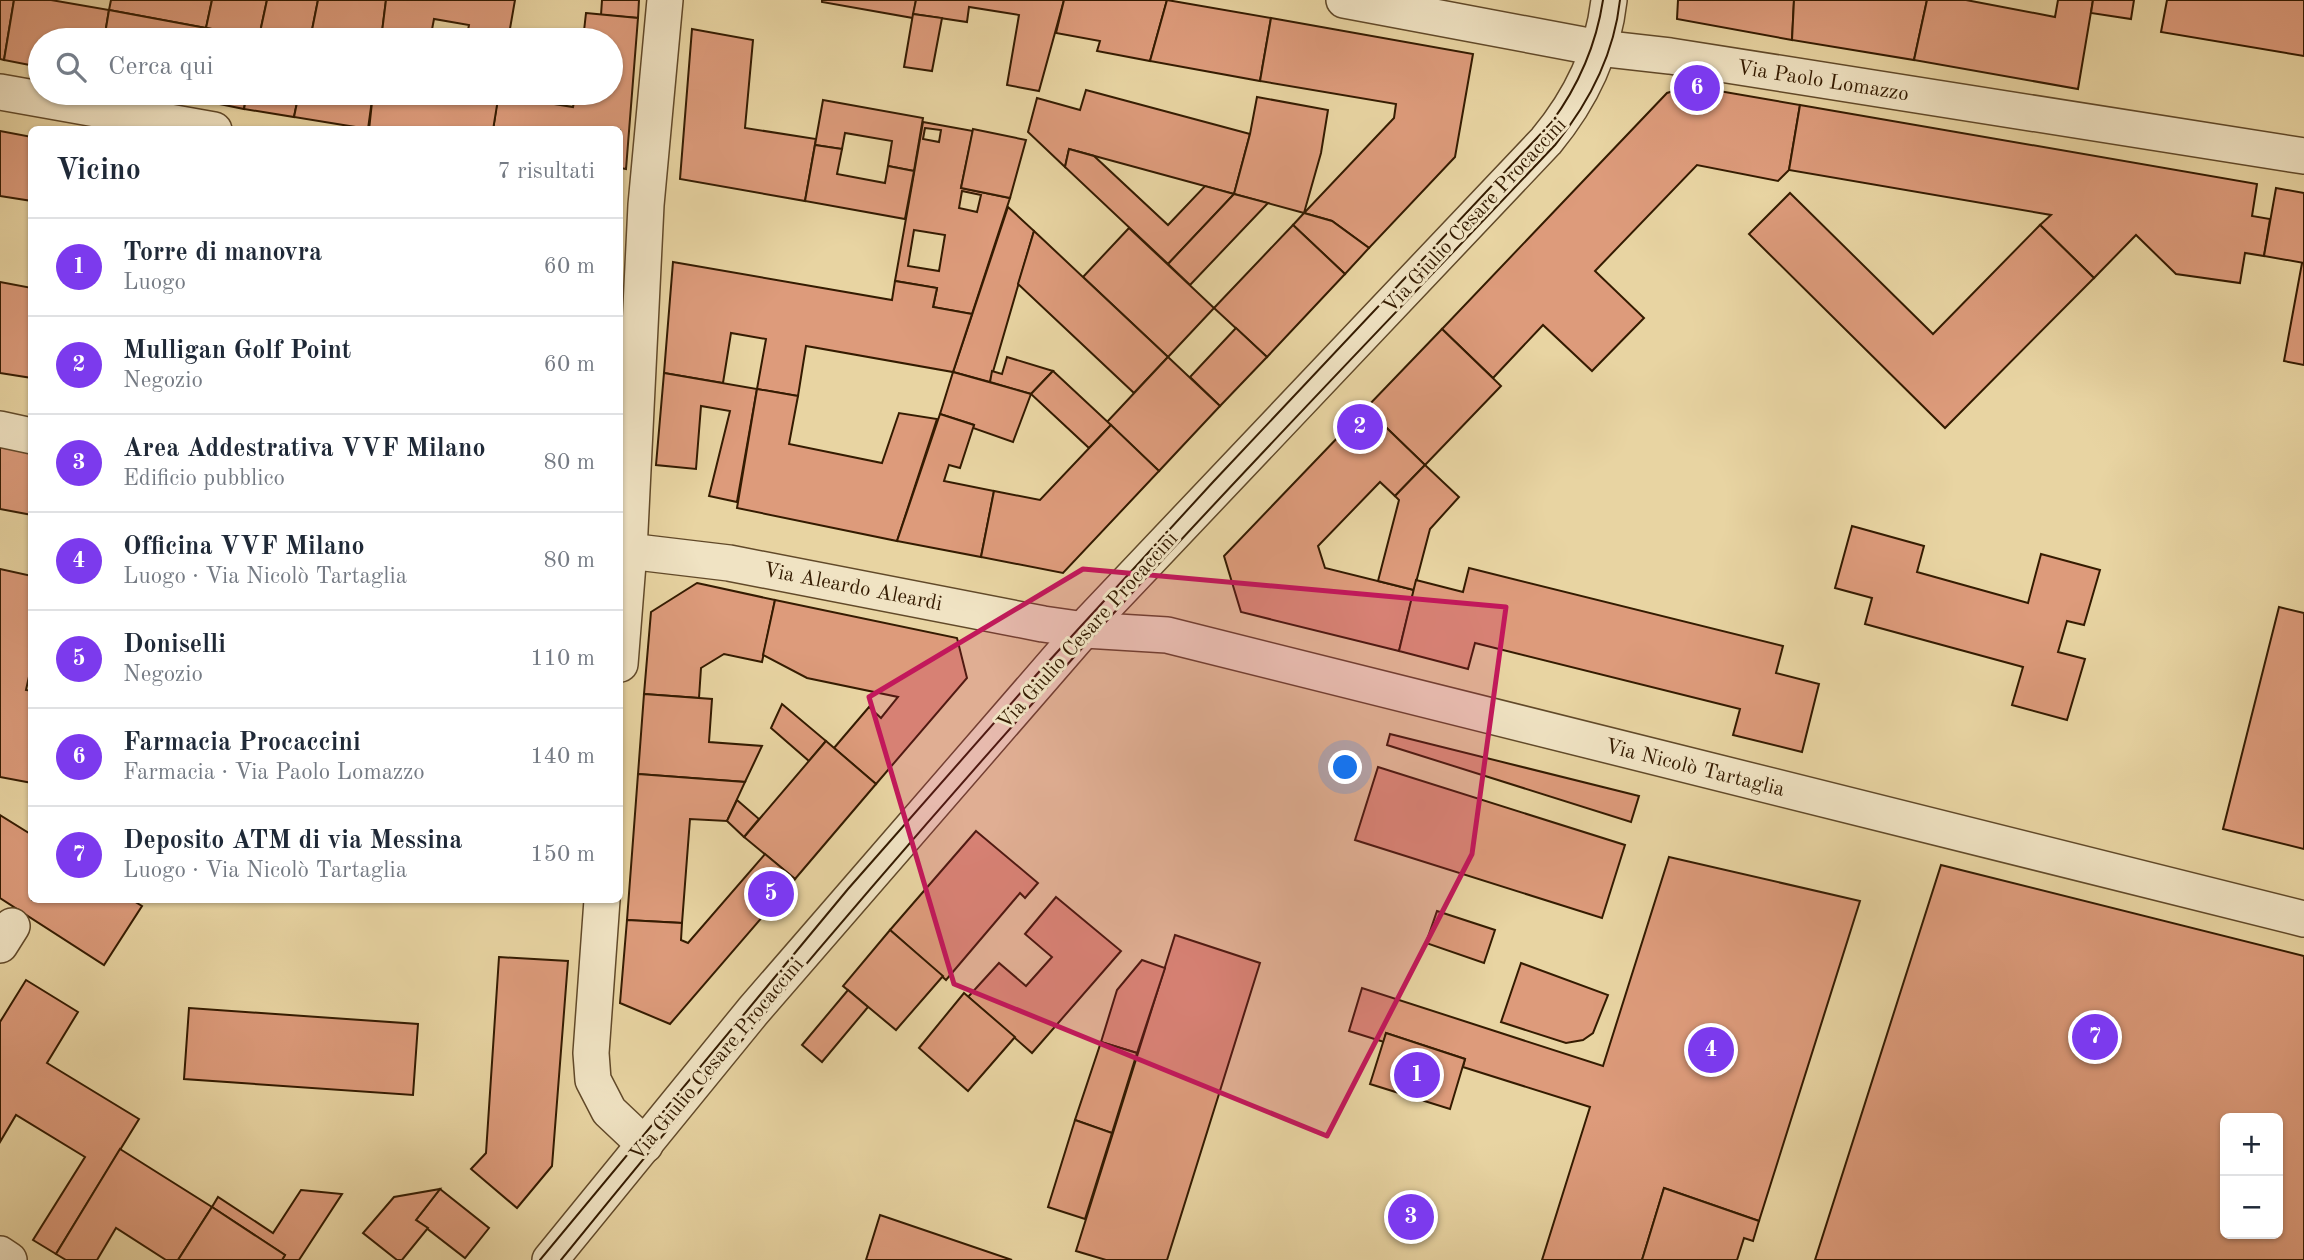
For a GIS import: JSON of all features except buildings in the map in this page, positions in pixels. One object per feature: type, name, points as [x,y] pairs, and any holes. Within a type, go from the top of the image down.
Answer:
[{"type":"street","points":[[623,578],[633,202],[665,0]]},
{"type":"street","name":"Via Paolo Lomazzo","points":[[1343,0],[1599,48],[1670,55],[2304,156]]},
{"type":"street","name":"Via Giulio Cesare Procaccini","points":[[550,1260],[753,1011],[1091,620],[1546,142],[1570,112],[1589,77],[1606,24],[1609,0]]},
{"type":"street","points":[[0,92],[28,97]]},
{"type":"street","points":[[73,105],[191,126]]},
{"type":"street","points":[[0,429],[28,435]]},
{"type":"street","name":"Via Aleardo Aleardi","points":[[624,550],[729,563],[1085,630]]},
{"type":"street","name":"Via Nicolò Tartaglia","points":[[1085,630],[1167,635],[2304,919]]},
{"type":"street","points":[[603,903],[591,1053],[593,1080],[609,1111],[645,1145]]},
{"type":"street","points":[[0,1254],[9,1260]]},
{"type":"highlighted area","points":[[1083,569],[1506,607],[1472,854],[1327,1136],[954,984],[869,697]]},
{"type":"tram line","points":[[540,1260],[848,889],[1038,673],[1213,482],[1551,123],[1585,64],[1596,33],[1603,0]]},
{"type":"tram line","points":[[561,1260],[842,922],[1058,674],[1237,480],[1555,145],[1579,112],[1598,77],[1612,40],[1620,0]]},
{"type":"place","name":"Farmacia Procaccini","points":[[1697,88]]},
{"type":"place","name":"Mulligan Golf Point","points":[[1360,427]]},
{"type":"place","name":"Doniselli","points":[[771,894]]},
{"type":"place","name":"Deposito ATM di via Messina","points":[[2095,1037]]},
{"type":"place","name":"Officina VVF Milano","points":[[1711,1050]]},
{"type":"place","name":"Torre di manovra","points":[[1417,1075]]},
{"type":"place","name":"Area Addestrativa VVF Milano","points":[[1411,1217]]}]
